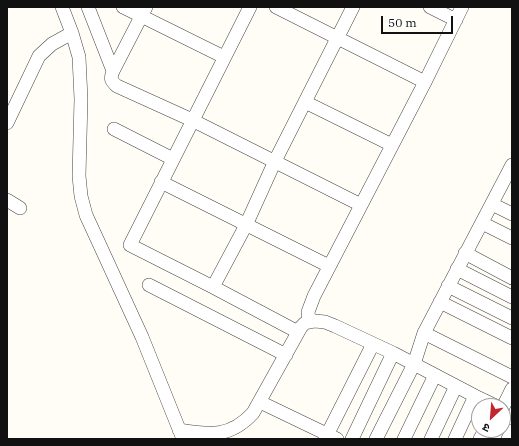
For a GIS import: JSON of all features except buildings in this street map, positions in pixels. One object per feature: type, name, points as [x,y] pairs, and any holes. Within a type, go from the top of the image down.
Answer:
[{"type":"street","points":[[62,7],[79,57],[79,176],[81,196],[86,215],[142,337],[181,434],[204,434],[229,430],[244,423],[260,402],[298,332],[305,323],[309,322],[325,322],[335,326],[393,353],[479,398]]},
{"type":"street","points":[[88,7],[113,71]]},
{"type":"street","points":[[123,7],[144,12],[224,57]]},
{"type":"street","points":[[250,7],[130,245],[298,332]]},
{"type":"street","points":[[276,7],[425,82]]},
{"type":"street","points":[[213,287],[246,225],[275,161],[353,7]]},
{"type":"street","points":[[430,7],[456,20]]},
{"type":"street","points":[[309,322],[308,312],[310,306],[329,266],[425,82],[462,7]]},
{"type":"street","points":[[144,12],[113,71],[111,77],[112,81],[117,86],[192,120],[361,205]]},
{"type":"street","points":[[7,122],[40,56],[52,44],[72,33]]},
{"type":"street","points":[[305,102],[392,145]]},
{"type":"street","points":[[114,129],[173,159]]},
{"type":"street","points":[[376,439],[414,364],[424,333],[512,165]]},
{"type":"street","points":[[161,182],[329,266]]},
{"type":"street","points":[[7,200],[20,208]]},
{"type":"street","points":[[492,204],[512,214]]},
{"type":"street","points":[[482,223],[512,238]]},
{"type":"street","points":[[465,254],[512,278]]},
{"type":"street","points":[[457,269],[512,297]]},
{"type":"street","points":[[149,285],[286,355]]},
{"type":"street","points":[[448,286],[512,318]]},
{"type":"street","points":[[440,302],[512,338]]},
{"type":"street","points":[[424,333],[512,377]]},
{"type":"street","points":[[260,402],[330,437],[373,344]]},
{"type":"street","points":[[352,439],[393,353]]},
{"type":"street","points":[[404,439],[435,375]]},
{"type":"street","points":[[431,439],[456,386]]},
{"type":"street","points":[[455,439],[475,396]]},
{"type":"street","points":[[508,439],[512,431]]}]
